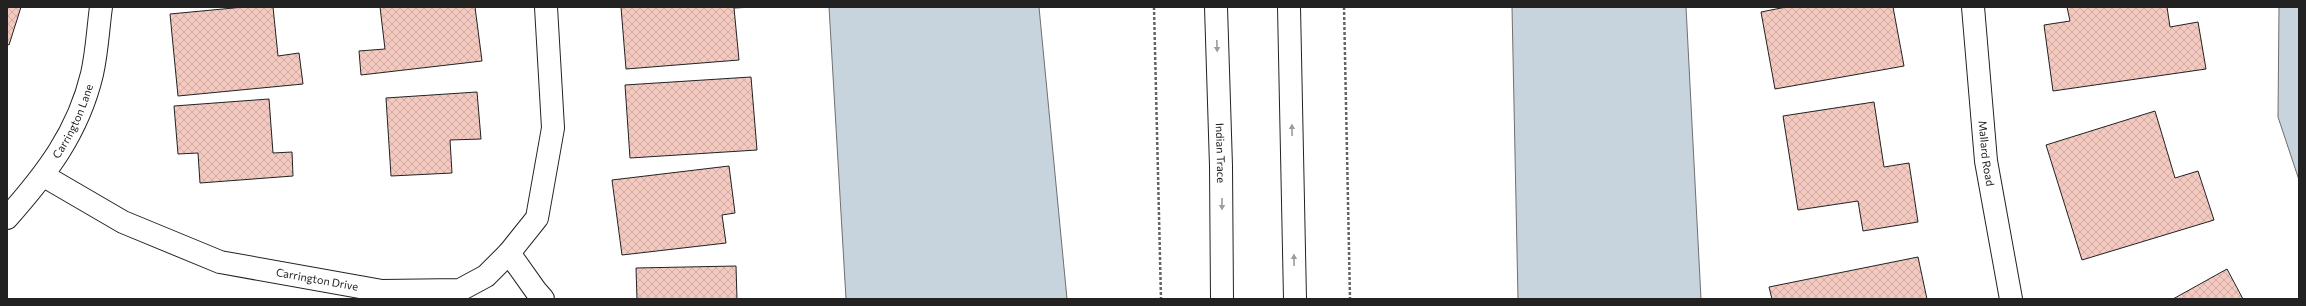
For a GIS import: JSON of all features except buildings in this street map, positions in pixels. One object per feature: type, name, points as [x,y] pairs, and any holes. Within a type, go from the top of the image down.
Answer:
[{"type":"street","name":"Carrington Lane","points":[[7,218],[44,176],[74,127],[92,74],[101,7]]},
{"type":"street","name":"Carrington Drive","points":[[44,176],[123,222],[220,262],[382,291],[462,294],[486,276],[509,253],[537,218],[553,128],[546,7]]},
{"type":"street","name":"Indian Trace","points":[[1216,7],[1222,166],[1222,299]]},
{"type":"street","points":[[1289,7],[1295,299]]},
{"type":"street","name":"Mallard Road","points":[[1973,7],[1986,160],[2011,299]]},
{"type":"street","points":[[509,253],[543,299]]},
{"type":"path","points":[[1154,7],[1157,53],[1161,299]]},
{"type":"path","points":[[1344,7],[1350,299]]},
{"type":"shaded area","points":[[829,7],[1039,7],[1067,299],[846,299]]},
{"type":"shaded area","points":[[1512,7],[1686,7],[1701,299],[1518,299]]},
{"type":"shaded area","points":[[2279,7],[2299,7],[2299,180],[2278,117]]}]
